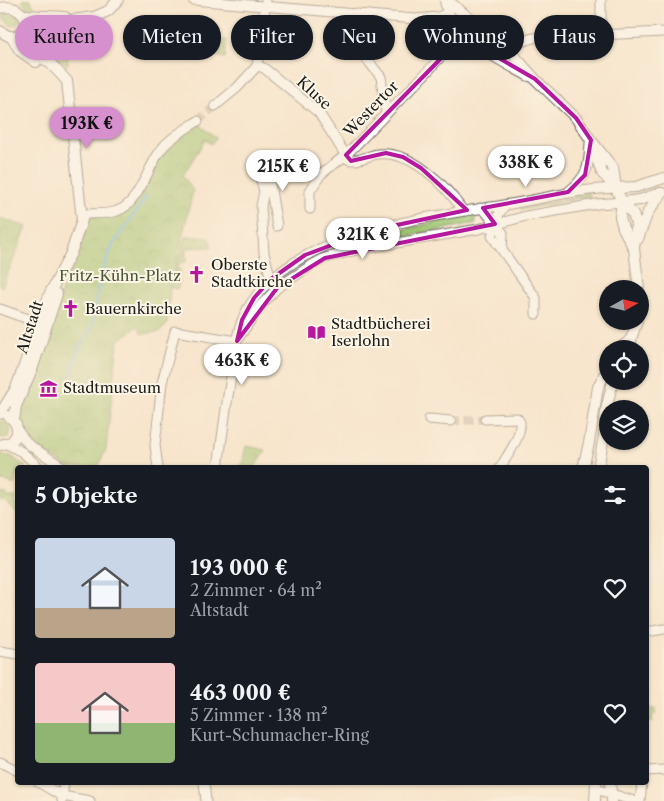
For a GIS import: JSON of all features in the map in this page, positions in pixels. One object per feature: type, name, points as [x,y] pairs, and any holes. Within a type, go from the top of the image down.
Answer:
[{"type":"main road","points":[[98,15],[112,8],[118,0]]},
{"type":"main road","points":[[446,0],[448,13]]},
{"type":"main road","points":[[446,0],[464,15]]},
{"type":"main road","points":[[9,3],[23,9],[25,15]]},
{"type":"main road","name":"Altstadt","points":[[7,35],[25,56],[56,69],[64,76],[68,83],[82,214],[78,232],[43,324],[33,367],[16,406],[14,420]]},
{"type":"main road","points":[[502,60],[535,79]]},
{"type":"main road","points":[[518,60],[576,118],[590,140],[613,168],[616,188],[622,202],[633,214],[636,224],[634,249],[638,280]]},
{"type":"main road","points":[[590,140],[602,173],[616,188],[636,187],[664,178]]},
{"type":"main road","points":[[622,202],[640,200],[663,192]]},
{"type":"main road","points":[[634,249],[648,212],[663,192]]},
{"type":"main road","points":[[622,202],[620,217],[634,249]]},
{"type":"main road","name":"Altstadt","points":[[0,415],[16,388],[43,324]]},
{"type":"main road","points":[[584,465],[599,385]]},
{"type":"main road","points":[[599,465],[604,436],[606,410],[611,390]]},
{"type":"main road","points":[[0,415],[8,416],[14,420],[18,431],[14,439],[2,445]]},
{"type":"main road","points":[[595,801],[596,786]]},
{"type":"street","points":[[193,0],[265,3],[352,14],[415,19],[438,17],[448,13]]},
{"type":"street","points":[[601,0],[601,15]]},
{"type":"street","points":[[215,106],[237,88],[257,66],[265,3]]},
{"type":"street","points":[[352,14],[350,37],[381,77],[386,113]]},
{"type":"street","points":[[614,34],[664,32]]},
{"type":"street","name":"Westertor","points":[[310,209],[310,191],[321,174],[346,155],[438,60]]},
{"type":"street","name":"Kluse","points":[[257,66],[264,68],[319,113],[346,155]]},
{"type":"street","points":[[82,214],[116,212],[126,206],[140,187],[163,146],[198,121]]},
{"type":"street","points":[[568,192],[585,175],[590,158],[590,140]]},
{"type":"street","points":[[346,155],[351,161],[386,153],[396,154],[409,159],[432,177],[456,200],[463,211]]},
{"type":"street","points":[[259,174],[264,192],[261,206],[264,253],[271,279]]},
{"type":"street","points":[[263,184],[270,184],[277,226]]},
{"type":"street","points":[[218,465],[239,329],[248,309],[271,279],[305,255],[369,231],[463,211],[506,205],[568,192],[592,188],[616,188]]},
{"type":"street","points":[[237,341],[261,305],[277,288],[325,258],[353,250],[453,234],[526,216],[597,204],[622,202]]},
{"type":"street","points":[[496,224],[499,214],[506,205]]},
{"type":"street","points":[[480,208],[485,211],[504,233],[502,249],[536,298],[536,314]]},
{"type":"street","points":[[350,237],[353,250]]},
{"type":"street","points":[[0,309],[43,324]]},
{"type":"street","points":[[157,465],[156,445],[162,383],[175,331],[237,341]]},
{"type":"street","points":[[485,420],[517,418],[520,422],[517,439],[502,465]]},
{"type":"street","points":[[430,419],[451,421]]},
{"type":"street","points":[[18,431],[28,444],[60,465]]},
{"type":"street","points":[[2,445],[22,452],[37,465]]},
{"type":"street","points":[[649,632],[664,629]]},
{"type":"street","points":[[0,651],[15,654]]},
{"type":"street","points":[[0,762],[15,770]]},
{"type":"street","points":[[649,772],[664,770]]},
{"type":"street","points":[[42,785],[62,798],[90,801]]},
{"type":"street","points":[[62,798],[64,785]]},
{"type":"street","points":[[204,785],[206,801]]},
{"type":"street","points":[[640,801],[642,785]]},
{"type":"street","points":[[596,786],[612,789],[634,801]]},
{"type":"highlighted area","points":[[465,34],[478,46],[535,79],[576,118],[591,140],[585,175],[568,192],[483,208],[495,224],[325,258],[277,288],[237,341],[242,320],[254,298],[271,279],[305,255],[369,231],[467,210],[421,168],[403,157],[386,153],[351,161],[346,155]]},
{"type":"green space","points":[[22,0],[30,0],[38,13],[28,10]]},
{"type":"green space","points":[[8,12],[12,16],[15,16],[15,25],[12,26],[3,19],[4,15]]},
{"type":"green space","points":[[524,31],[530,31],[530,34],[524,36]]},
{"type":"green space","points":[[221,40],[227,40],[225,58],[221,57]]},
{"type":"green space","points":[[59,60],[68,60],[68,65]]},
{"type":"green space","name":"Fritz-Kühn-Platz","points":[[198,123],[216,138],[211,144],[205,140],[183,175],[193,191],[170,289],[167,325],[159,332],[141,334],[138,326],[118,341],[106,449],[99,465],[65,465],[30,444],[18,424],[20,410],[39,365],[85,215],[127,208],[164,148]]},
{"type":"green space","points":[[588,191],[590,196],[521,210],[521,208],[569,199]]},
{"type":"green space","points":[[474,215],[476,223],[361,245],[360,243],[370,237]]},
{"type":"green space","points":[[0,218],[27,227],[2,287],[0,286]]},
{"type":"green space","points":[[185,237],[209,238],[212,247],[186,248],[186,262],[180,262],[178,268],[180,269],[180,274],[178,274],[178,279],[180,280],[178,289],[171,288]]},
{"type":"green space","points":[[3,421],[9,425],[11,431],[8,437],[0,438],[0,422]]},
{"type":"green space","points":[[246,446],[266,450],[256,465],[240,465]]},
{"type":"green space","points":[[0,454],[11,456],[23,465],[15,465],[15,484],[0,481]]},
{"type":"green space","points":[[0,494],[7,494],[6,497],[15,497],[15,511],[4,501],[0,501]]},
{"type":"green space","points":[[656,708],[656,714],[652,715],[653,722],[649,723],[649,709]]},
{"type":"waterway","points":[[71,376],[79,348],[92,326],[100,277],[113,244],[146,197]]},
{"type":"tunnel","points":[[198,121],[215,106]]},
{"type":"tunnel","points":[[451,421],[485,419]]},
{"type":"place","name":"Oberste Stadtkirche","points":[[197,274]]},
{"type":"place","name":"Bauernkirche","points":[[71,309]]},
{"type":"place","name":"Stadtbücherei Iserlohn","points":[[317,333]]},
{"type":"place","name":"Stadtmuseum","points":[[49,388]]}]
